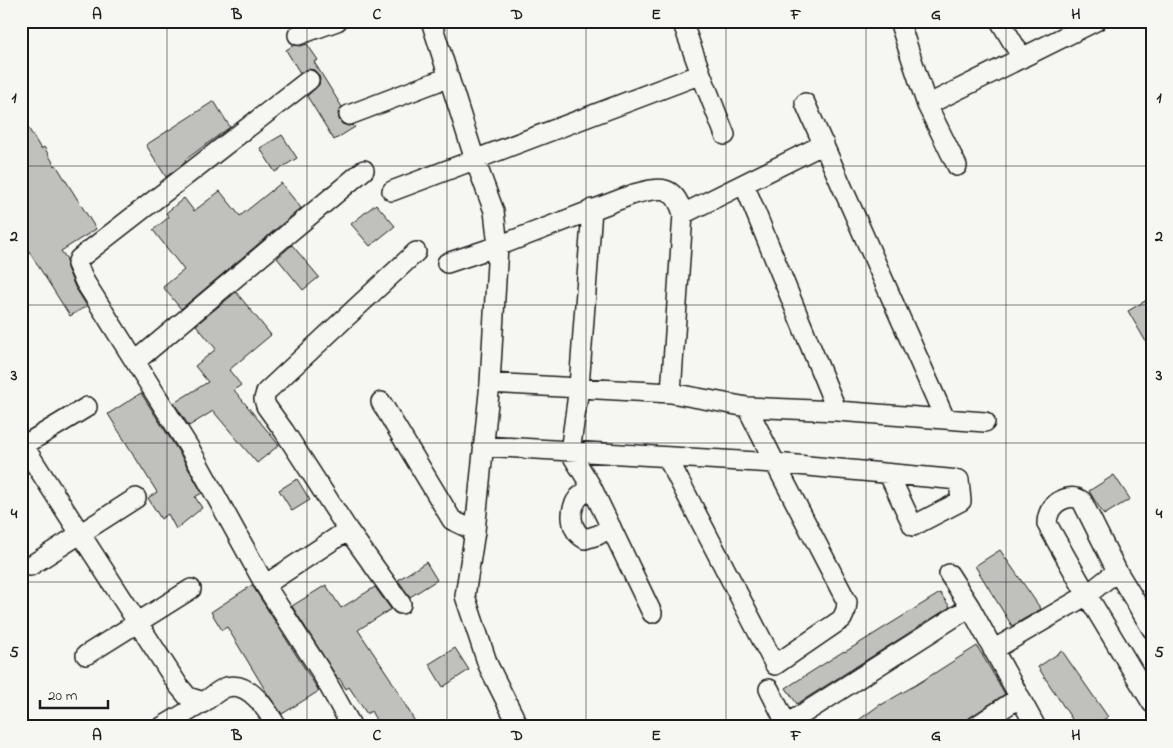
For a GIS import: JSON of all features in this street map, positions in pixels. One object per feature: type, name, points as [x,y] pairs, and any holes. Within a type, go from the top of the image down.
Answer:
[{"type":"street","points":[[298,36],[337,21]]},
{"type":"street","points":[[431,21],[475,160],[494,211],[498,246],[490,383],[475,531],[465,596],[488,665],[519,727]]},
{"type":"street","points":[[682,21],[725,135]]},
{"type":"street","points":[[899,21],[927,105],[956,166]]},
{"type":"street","points":[[1000,21],[1022,58]]},
{"type":"street","points":[[927,105],[1096,21]]},
{"type":"street","points":[[392,192],[701,74]]},
{"type":"street","points":[[349,115],[449,77]]},
{"type":"street","points":[[309,80],[79,260],[77,264],[85,282],[190,449],[265,585],[320,670],[352,727]]},
{"type":"street","points":[[805,103],[945,419]]},
{"type":"street","points":[[683,214],[824,144]]},
{"type":"street","points":[[136,361],[364,170]]},
{"type":"street","points":[[744,184],[837,411]]},
{"type":"street","points":[[447,263],[498,246],[634,194],[653,189],[665,190],[674,195],[683,214],[671,393]]},
{"type":"street","points":[[592,209],[578,387],[570,452],[591,486],[652,613]]},
{"type":"street","points":[[401,604],[348,530],[266,406],[264,399],[266,392],[416,252]]},
{"type":"street","points":[[490,383],[671,393],[747,407],[837,411],[985,422]]},
{"type":"street","points":[[381,402],[452,520],[475,531]]},
{"type":"street","points":[[87,407],[22,445],[137,623],[188,697],[204,702]]},
{"type":"street","points":[[667,457],[775,664],[842,619],[847,602],[747,407]]},
{"type":"street","points":[[483,446],[775,463],[959,480],[961,501],[913,526],[891,479]]},
{"type":"street","points":[[591,486],[575,504],[572,512],[574,528],[585,539],[598,535],[611,527]]},
{"type":"street","points":[[30,566],[136,498]]},
{"type":"street","points":[[1152,629],[1117,571],[1082,501],[1078,498],[1065,498],[1056,503],[1049,512],[1047,524],[1087,595],[1152,702]]},
{"type":"street","points":[[265,585],[348,530]]},
{"type":"street","points":[[993,650],[1087,595],[1117,571]]},
{"type":"street","points":[[949,574],[970,607],[1036,727]]},
{"type":"street","points":[[86,655],[191,589]]},
{"type":"street","points":[[769,689],[788,725],[970,607]]},
{"type":"street","points":[[162,727],[227,687],[242,687],[254,696],[277,727]]},
{"type":"street","points":[[975,727],[1020,697]]},
{"type":"building","points":[[307,44],[318,60],[314,62],[342,107],[338,113],[339,119],[342,124],[355,127],[334,140],[307,96],[319,85],[320,79],[318,74],[314,70],[308,69],[300,73],[286,50],[294,45],[301,46]]},
{"type":"building","points":[[214,101],[230,127],[185,160],[186,162],[166,177],[146,145]]},
{"type":"building","points":[[21,116],[41,149],[44,147],[56,165],[96,229],[61,251],[67,259],[67,268],[75,287],[87,306],[70,316],[21,239]]},
{"type":"building","points":[[282,135],[297,158],[275,172],[260,148]]},
{"type":"building","points":[[281,183],[301,208],[181,309],[163,287],[184,270],[153,230],[169,217],[166,213],[184,198],[194,211],[220,191],[240,216]]},
{"type":"building","points":[[376,204],[395,226],[370,246],[351,224]]},
{"type":"building","points":[[292,245],[319,277],[303,290],[277,258]]},
{"type":"building","points":[[236,292],[271,335],[229,370],[241,385],[234,390],[279,445],[257,463],[213,411],[189,426],[174,403],[208,382],[195,366],[216,349],[196,325]]},
{"type":"building","points":[[1152,297],[1152,352],[1128,311]]},
{"type":"building","points":[[141,393],[180,454],[202,493],[195,497],[202,508],[176,529],[168,514],[161,519],[148,498],[157,492],[108,414]]},
{"type":"building","points":[[1114,475],[1130,499],[1104,515],[1089,491]]},
{"type":"building","points":[[297,479],[310,500],[292,511],[279,490]]},
{"type":"building","points":[[1000,550],[1041,609],[1012,626],[975,566]]},
{"type":"building","points":[[426,562],[437,580],[410,597],[398,580]]},
{"type":"building","points":[[252,585],[319,691],[282,714],[227,627],[222,630],[211,612]]},
{"type":"building","points":[[326,585],[341,608],[375,587],[391,609],[358,630],[390,678],[418,727],[380,727],[371,711],[367,714],[349,687],[346,689],[338,679],[292,606]]},
{"type":"building","points":[[940,593],[950,607],[797,704],[786,688]]},
{"type":"building","points":[[977,646],[1005,694],[969,718],[965,722],[964,727],[849,727],[881,704],[919,683]]},
{"type":"building","points":[[455,648],[469,670],[443,687],[429,664]]},
{"type":"building","points":[[1062,651],[1108,717],[1092,727],[1077,727],[1038,667]]}]
